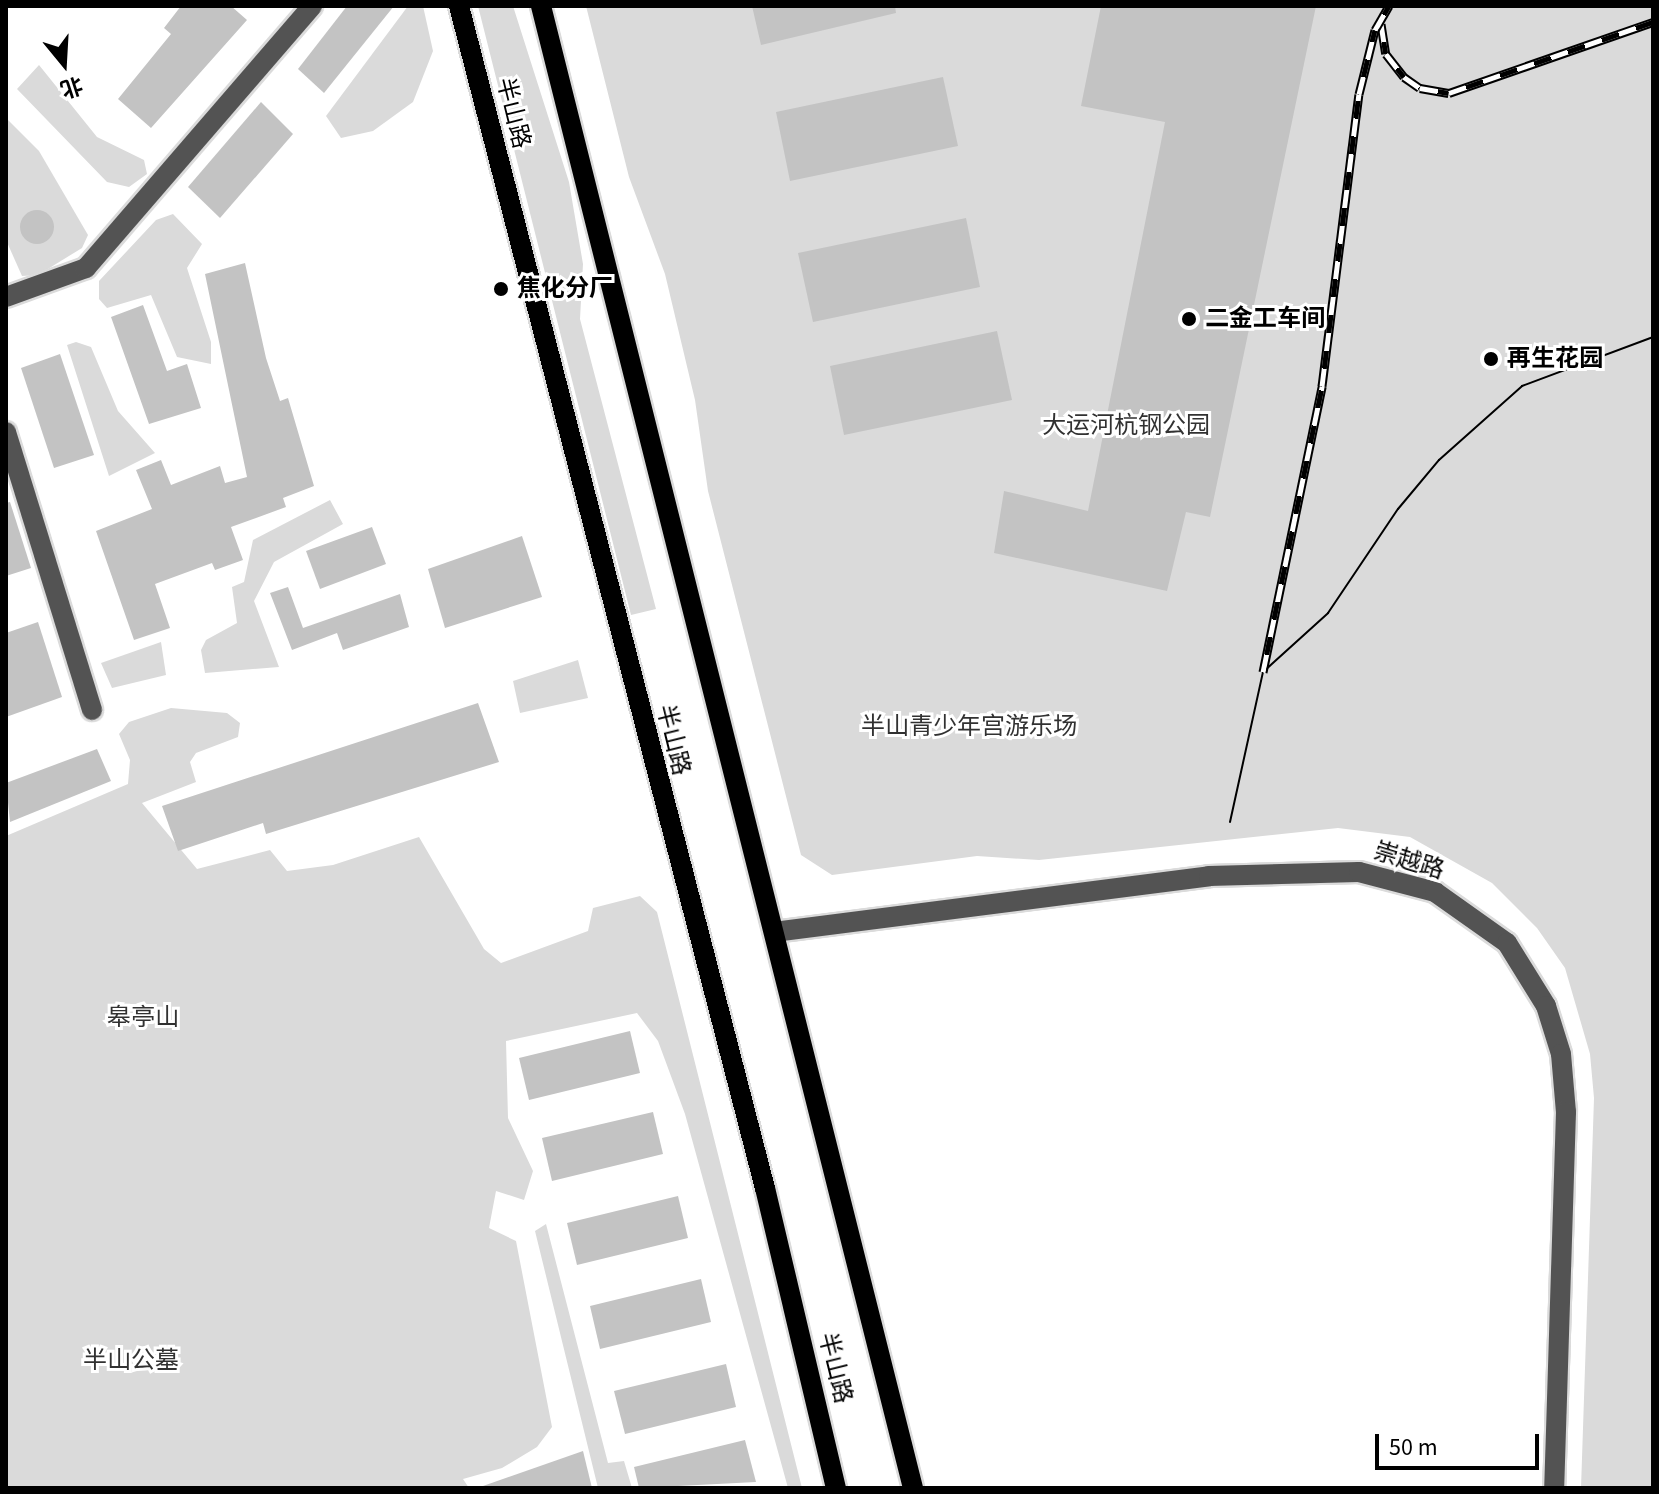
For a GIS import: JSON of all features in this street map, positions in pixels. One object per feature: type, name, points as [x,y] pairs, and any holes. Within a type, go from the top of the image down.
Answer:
[{"type":"main road","name":"半山路","points":[[459,6],[765,1188],[836,1488]]},
{"type":"main road","name":"半山路","points":[[541,6],[913,1488]]},
{"type":"street","points":[[6,297],[86,268],[312,6]]},
{"type":"street","points":[[6,432],[92,710]]},
{"type":"street","name":"崇越路","points":[[774,932],[1209,876],[1359,872],[1435,892],[1507,943],[1546,1006],[1561,1054],[1566,1112],[1554,1488]]},
{"type":"green space","points":[[408,6],[423,6],[433,51],[413,102],[373,131],[341,138],[326,116]]},
{"type":"green space","points":[[478,6],[513,6],[569,182],[583,264],[580,319],[656,609],[631,615]]},
{"type":"green space","name":"大运河杭钢公园","points":[[586,6],[1653,6],[1653,1488],[1581,1488],[1594,1098],[1590,1054],[1565,968],[1537,928],[1492,883],[1410,837],[1338,828],[1039,860],[977,856],[832,875],[801,855],[708,491],[695,400],[665,274],[629,177]]},
{"type":"green space","points":[[39,65],[97,137],[144,160],[147,174],[129,187],[107,182],[17,89]]},
{"type":"green space","points":[[6,118],[39,151],[88,235],[82,248],[38,275],[22,276],[6,240]]},
{"type":"green space","points":[[173,214],[202,244],[187,268],[211,342],[211,364],[177,357],[151,295],[107,308],[99,299],[99,281],[156,220]]},
{"type":"green space","points":[[76,342],[91,347],[118,411],[155,453],[109,476],[67,345]]},
{"type":"green space","points":[[330,500],[343,524],[274,562],[254,601],[279,667],[205,673],[201,650],[206,640],[237,623],[232,587],[244,582],[253,540]]},
{"type":"green space","points":[[161,642],[166,675],[112,688],[101,663]]},
{"type":"green space","points":[[578,660],[588,698],[520,713],[513,681]]},
{"type":"green space","points":[[171,708],[227,713],[240,723],[238,737],[196,753],[190,762],[196,782],[142,803],[197,869],[270,850],[287,871],[333,865],[419,837],[484,949],[501,963],[588,931],[593,908],[640,896],[657,912],[802,1488],[788,1488],[685,1114],[658,1041],[637,1013],[506,1041],[508,1118],[533,1171],[524,1200],[496,1191],[489,1228],[516,1241],[552,1427],[537,1447],[502,1468],[463,1479],[469,1488],[6,1488],[6,836],[128,784],[130,760],[119,734],[129,722]]},
{"type":"green space","points":[[546,1224],[608,1463],[624,1461],[632,1488],[598,1488],[535,1231]]},
{"type":"building","points":[[181,6],[231,6],[247,20],[151,128],[118,99],[171,34],[164,28]]},
{"type":"building","points":[[347,6],[394,6],[324,93],[298,69]]},
{"type":"building","points":[[752,6],[895,6],[896,13],[761,45]]},
{"type":"building","name":"二金工车间","points":[[1101,6],[1316,6],[1210,517],[1186,512],[1167,591],[994,553],[1004,491],[1088,511],[1165,122],[1081,106]]},
{"type":"building","points":[[943,77],[958,146],[790,181],[776,112]]},
{"type":"building","points":[[261,102],[293,134],[220,218],[188,187]]},
{"type":"building","points":[[37,210],[49,215],[54,227],[49,239],[37,244],[25,239],[20,227],[25,215]]},
{"type":"building","points":[[966,218],[980,287],[813,322],[798,253]]},
{"type":"building","points":[[245,263],[266,358],[280,401],[288,398],[314,486],[283,498],[286,507],[231,527],[243,560],[215,570],[212,563],[155,584],[170,628],[134,640],[96,531],[152,509],[136,470],[161,460],[171,485],[220,466],[225,483],[247,477],[205,274]]},
{"type":"building","points":[[143,305],[167,371],[187,364],[201,408],[149,424],[111,317]]},
{"type":"building","points":[[997,331],[1012,400],[844,435],[830,366]]},
{"type":"building","points":[[60,354],[94,455],[54,468],[21,368]]},
{"type":"building","points":[[10,502],[31,568],[6,576],[6,503]]},
{"type":"building","points":[[372,527],[386,564],[320,589],[306,551]]},
{"type":"building","points":[[522,536],[542,597],[445,628],[428,569]]},
{"type":"building","points":[[288,587],[303,628],[400,594],[409,627],[343,650],[337,633],[292,650],[270,593]]},
{"type":"building","points":[[38,622],[62,697],[6,717],[6,633]]},
{"type":"building","points":[[478,703],[499,762],[266,834],[263,823],[178,851],[162,806]]},
{"type":"building","points":[[97,749],[111,781],[10,822],[6,783]]},
{"type":"building","points":[[630,1031],[640,1073],[529,1100],[519,1058]]},
{"type":"building","points":[[653,1112],[663,1154],[552,1181],[542,1138]]},
{"type":"building","points":[[678,1196],[688,1238],[577,1265],[567,1223]]},
{"type":"building","points":[[701,1279],[711,1322],[600,1349],[590,1306]]},
{"type":"building","points":[[726,1364],[736,1407],[625,1434],[614,1391]]},
{"type":"building","points":[[745,1440],[756,1482],[639,1488],[634,1467]]},
{"type":"building","points":[[583,1451],[592,1488],[483,1486]]},
{"type":"tram line","points":[[1230,822],[1263,672],[1328,613],[1398,509],[1439,460],[1522,386],[1653,337]]},
{"type":"railway","points":[[1263,672],[1322,386],[1359,94],[1375,30],[1389,6]]},
{"type":"railway","points":[[1381,24],[1386,54],[1404,77],[1420,88],[1449,93],[1653,22]]},
{"type":"place","name":"焦化分厂","points":[[501,289]]},
{"type":"place","name":"二金工车间","points":[[1189,319]]},
{"type":"place","name":"再生花园","points":[[1491,359]]},
{"type":"park label","name":"半山青少年宫游乐场","points":[[969,727]]},
{"type":"park label","name":"皋亭山","points":[[143,1018]]},
{"type":"park label","name":"半山公墓","points":[[131,1361]]}]
